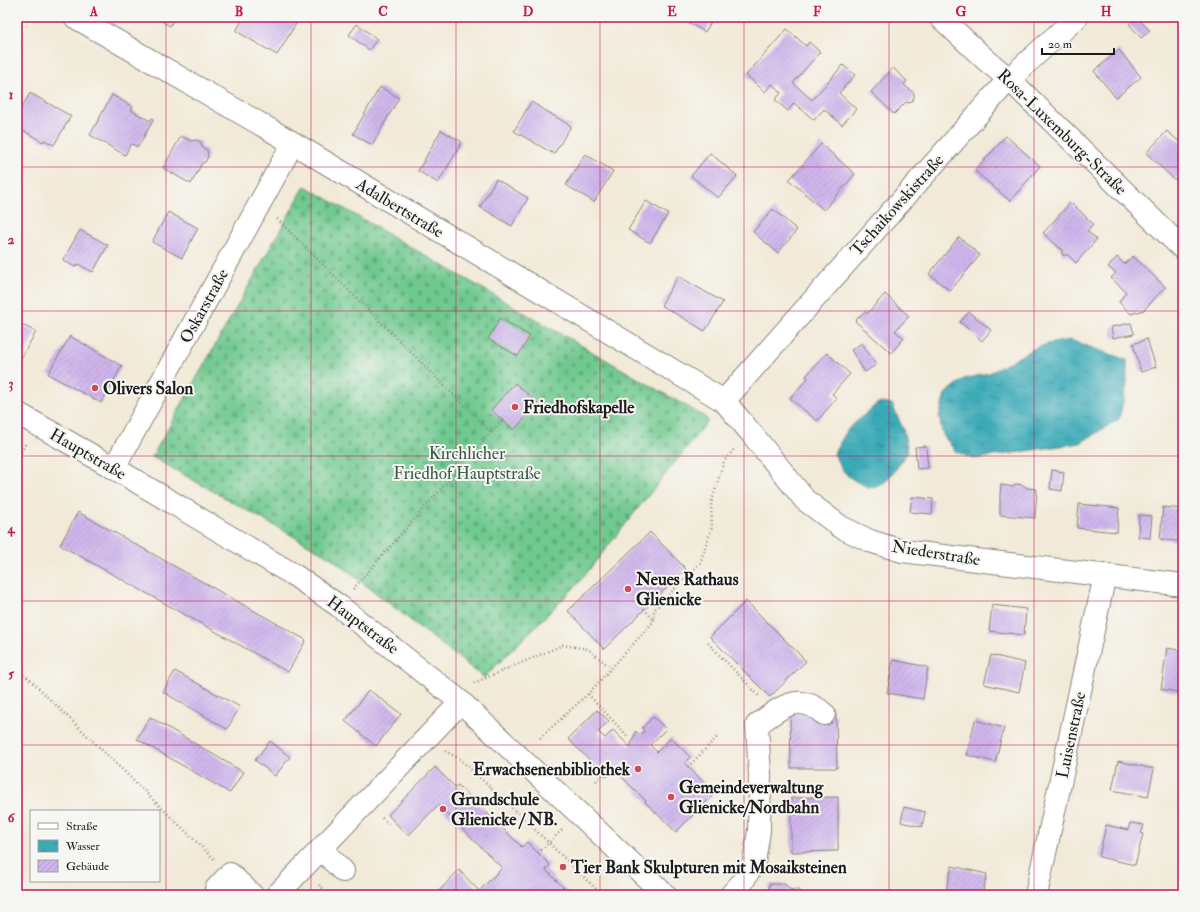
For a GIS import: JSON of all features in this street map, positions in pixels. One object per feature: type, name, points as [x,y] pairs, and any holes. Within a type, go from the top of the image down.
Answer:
[{"type":"street","name":"Adalbertstraße","points":[[75,17],[293,143],[724,401]]},
{"type":"street","name":"Rosa-Luxemburg-Straße","points":[[940,17],[986,60],[1009,79],[1183,249]]},
{"type":"street","name":"Tschaikowskistraße","points":[[724,401],[1009,79],[1077,17]]},
{"type":"street","name":"Oskarstraße","points":[[114,468],[261,204],[293,143]]},
{"type":"street","name":"Niederstraße","points":[[724,401],[805,500],[841,527],[870,541],[902,551],[1183,585]]},
{"type":"street","name":"Hauptstraße","points":[[17,414],[114,468],[294,574],[339,606],[461,702],[665,895]]},
{"type":"street","name":"Luisenstraße","points":[[1036,895],[1105,575]]},
{"type":"street","points":[[277,895],[461,702]]},
{"type":"street","points":[[731,895],[742,883],[754,862],[759,831],[760,791],[757,726],[772,714],[790,704],[802,702],[815,706],[824,714]]},
{"type":"street","points":[[321,849],[343,871]]},
{"type":"street","points":[[223,882],[252,895]]},
{"type":"path","points":[[261,204],[289,230],[491,432]]},
{"type":"path","points":[[360,580],[503,420]]},
{"type":"path","points":[[540,738],[588,694],[654,621],[654,610],[700,563],[712,528],[711,504],[724,461],[731,451],[752,434]]},
{"type":"path","points":[[644,609],[654,621]]},
{"type":"path","points":[[708,643],[761,699]]},
{"type":"path","points":[[475,683],[563,645],[588,649],[611,668]]},
{"type":"path","points":[[630,648],[634,651]]},
{"type":"path","points":[[17,670],[26,676],[154,810]]},
{"type":"path","points":[[588,694],[628,737]]},
{"type":"path","points":[[688,767],[719,735]]},
{"type":"path","points":[[440,749],[460,758],[549,842],[602,895]]},
{"type":"path","points":[[596,781],[603,774]]},
{"type":"path","points":[[160,816],[223,882]]},
{"type":"path","points":[[538,853],[563,829]]},
{"type":"green space","name":"Kirchlicher Friedhof Hauptstraße","points":[[305,186],[705,417],[708,421],[576,586],[484,678],[330,557],[152,457]]},
{"type":"water","points":[[1070,340],[1127,360],[1127,385],[1119,419],[1080,443],[973,459],[955,451],[943,435],[939,417],[945,394],[964,379],[992,372],[1031,350],[1047,344]]},
{"type":"water","points":[[878,403],[892,404],[903,429],[908,452],[885,482],[870,488],[847,475],[840,466],[834,453],[848,429]]},
{"type":"building","points":[[154,17],[175,17],[170,26]]},
{"type":"building","points":[[244,17],[300,17],[277,55],[236,31]]},
{"type":"building","points":[[678,17],[714,17],[705,32]]},
{"type":"building","points":[[1137,17],[1150,31],[1141,38],[1129,24]]},
{"type":"building","points":[[357,24],[377,39],[369,50],[349,35]]},
{"type":"building","points":[[787,29],[806,46],[809,42],[820,52],[793,83],[812,100],[843,65],[855,75],[839,93],[856,109],[842,125],[824,109],[814,120],[794,103],[788,111],[775,100],[781,93],[772,84],[765,92],[746,75]]},
{"type":"building","points":[[1119,50],[1141,77],[1116,98],[1094,71]]},
{"type":"building","points":[[893,68],[907,81],[904,85],[914,93],[912,101],[909,103],[906,102],[894,114],[871,92]]},
{"type":"building","points":[[380,87],[399,98],[372,145],[353,134]]},
{"type":"building","points":[[30,93],[71,116],[54,145],[44,140],[43,142],[17,127],[17,116]]},
{"type":"building","points":[[112,95],[133,107],[131,110],[150,121],[152,118],[154,119],[138,147],[131,144],[125,155],[90,135]]},
{"type":"building","points":[[531,102],[571,126],[554,154],[514,131]]},
{"type":"building","points":[[441,130],[462,142],[438,183],[418,171]]},
{"type":"building","points":[[1167,131],[1183,145],[1183,171],[1175,180],[1146,153]]},
{"type":"building","points":[[181,136],[191,141],[196,140],[201,142],[202,147],[207,150],[208,157],[205,162],[202,163],[191,184],[163,168]]},
{"type":"building","points":[[1006,136],[1040,166],[1010,201],[975,171]]},
{"type":"building","points":[[821,144],[855,174],[824,210],[789,180]]},
{"type":"building","points":[[710,153],[737,176],[718,198],[691,176]]},
{"type":"building","points":[[585,154],[613,171],[594,202],[566,185]]},
{"type":"building","points":[[496,179],[528,198],[512,226],[480,207]]},
{"type":"building","points":[[646,201],[668,214],[650,243],[628,230]]},
{"type":"building","points":[[1071,202],[1093,224],[1087,231],[1097,239],[1076,263],[1068,255],[1062,255],[1062,250],[1043,233]]},
{"type":"building","points":[[773,209],[797,230],[778,253],[753,232]]},
{"type":"building","points":[[168,212],[198,228],[182,258],[152,242]]},
{"type":"building","points":[[80,230],[108,245],[93,272],[78,264],[75,267],[63,260]]},
{"type":"building","points":[[959,237],[980,255],[950,291],[929,274]]},
{"type":"building","points":[[1133,256],[1165,287],[1144,310],[1131,314],[1119,302],[1126,292],[1111,278],[1116,273],[1108,267],[1117,257],[1124,264]]},
{"type":"building","points":[[678,276],[723,302],[705,331],[661,305]]},
{"type":"building","points":[[885,294],[909,316],[895,331],[904,338],[891,353],[855,321],[864,312],[867,314]]},
{"type":"building","points":[[969,312],[991,330],[982,341],[960,322]]},
{"type":"building","points":[[500,318],[530,336],[518,356],[488,339]]},
{"type":"building","points":[[17,322],[36,332],[20,360],[17,359]]},
{"type":"building","points":[[1131,323],[1134,334],[1113,338],[1111,327]]},
{"type":"building","points":[[70,336],[122,366],[101,403],[48,374]]},
{"type":"building","points":[[1147,339],[1156,367],[1141,372],[1133,344]]},
{"type":"building","points":[[862,343],[876,365],[865,372],[851,350]]},
{"type":"building","points":[[827,353],[850,374],[832,394],[837,398],[817,421],[790,398],[808,378],[806,376]]},
{"type":"building","name":"Friedhofskapelle","points":[[515,383],[538,403],[514,430],[491,410]]},
{"type":"building","points":[[926,446],[928,468],[917,469],[915,447]]},
{"type":"building","points":[[1052,470],[1064,472],[1062,491],[1050,489]]},
{"type":"building","points":[[1016,484],[1023,485],[1027,488],[1037,489],[1035,518],[1000,515],[1001,485],[1013,487]]},
{"type":"building","points":[[912,497],[933,499],[932,514],[910,512]]},
{"type":"building","points":[[1079,504],[1119,508],[1117,532],[1077,528]]},
{"type":"building","points":[[1163,507],[1183,509],[1183,542],[1160,539]]},
{"type":"building","points":[[78,512],[306,640],[288,672],[60,545]]},
{"type":"building","points":[[1139,515],[1152,516],[1150,538],[1138,537]]},
{"type":"building","name":"Neues Rathaus Glienicke","points":[[650,532],[686,569],[604,649],[568,611]]},
{"type":"building","points":[[746,601],[806,661],[770,697],[710,637]]},
{"type":"building","points":[[992,605],[1026,609],[1024,635],[989,631]]},
{"type":"building","points":[[1167,648],[1183,651],[1183,693],[1161,689]]},
{"type":"building","points":[[991,655],[1025,663],[1019,692],[984,684]]},
{"type":"building","points":[[893,660],[928,667],[923,699],[887,693]]},
{"type":"building","points":[[175,671],[240,707],[227,729],[163,692]]},
{"type":"building","points":[[369,690],[401,714],[376,746],[345,721]]},
{"type":"building","points":[[597,710],[609,721],[598,732],[605,738],[613,730],[630,747],[636,731],[640,735],[644,731],[642,728],[653,717],[666,729],[650,745],[657,752],[671,738],[690,757],[684,763],[715,793],[676,832],[615,770],[607,777],[568,739]]},
{"type":"building","points":[[790,714],[836,714],[837,768],[791,768]]},
{"type":"building","points":[[150,717],[243,772],[230,793],[137,739]]},
{"type":"building","points":[[975,720],[1004,728],[995,762],[967,755]]},
{"type":"building","points":[[270,741],[290,757],[275,776],[255,760]]},
{"type":"building","points":[[1118,761],[1154,769],[1148,797],[1112,790]]},
{"type":"building","points":[[435,767],[455,787],[458,785],[522,847],[527,842],[550,865],[546,870],[571,895],[531,895],[526,890],[521,895],[435,895],[459,870],[479,891],[502,868],[438,805],[408,836],[388,815]]},
{"type":"building","points":[[838,797],[838,851],[791,852],[791,798]]},
{"type":"building","points":[[904,807],[925,812],[922,827],[901,822]]},
{"type":"building","points":[[1130,823],[1144,825],[1135,865],[1099,857],[1106,825],[1128,830]]},
{"type":"building","points":[[952,866],[987,874],[982,895],[945,894]]},
{"type":"building","points":[[769,884],[785,884],[791,890],[797,889],[803,895],[769,895]]},
{"type":"place","name":"Olivers Salon","points":[[95,388]]},
{"type":"place","name":"Friedhofskapelle","points":[[515,407]]},
{"type":"place","name":"Neues Rathaus Glienicke","points":[[628,589]]},
{"type":"place","name":"Erwachsenenbibliothek","points":[[638,769]]},
{"type":"place","name":"Gemeindeverwaltung Glienicke/Nordbahn","points":[[671,797]]},
{"type":"place","name":"Grundschule Glienicke / NB.","points":[[443,809]]},
{"type":"place","name":"Tier Bank Skulpturen mit Mosaiksteinen","points":[[563,867]]}]
